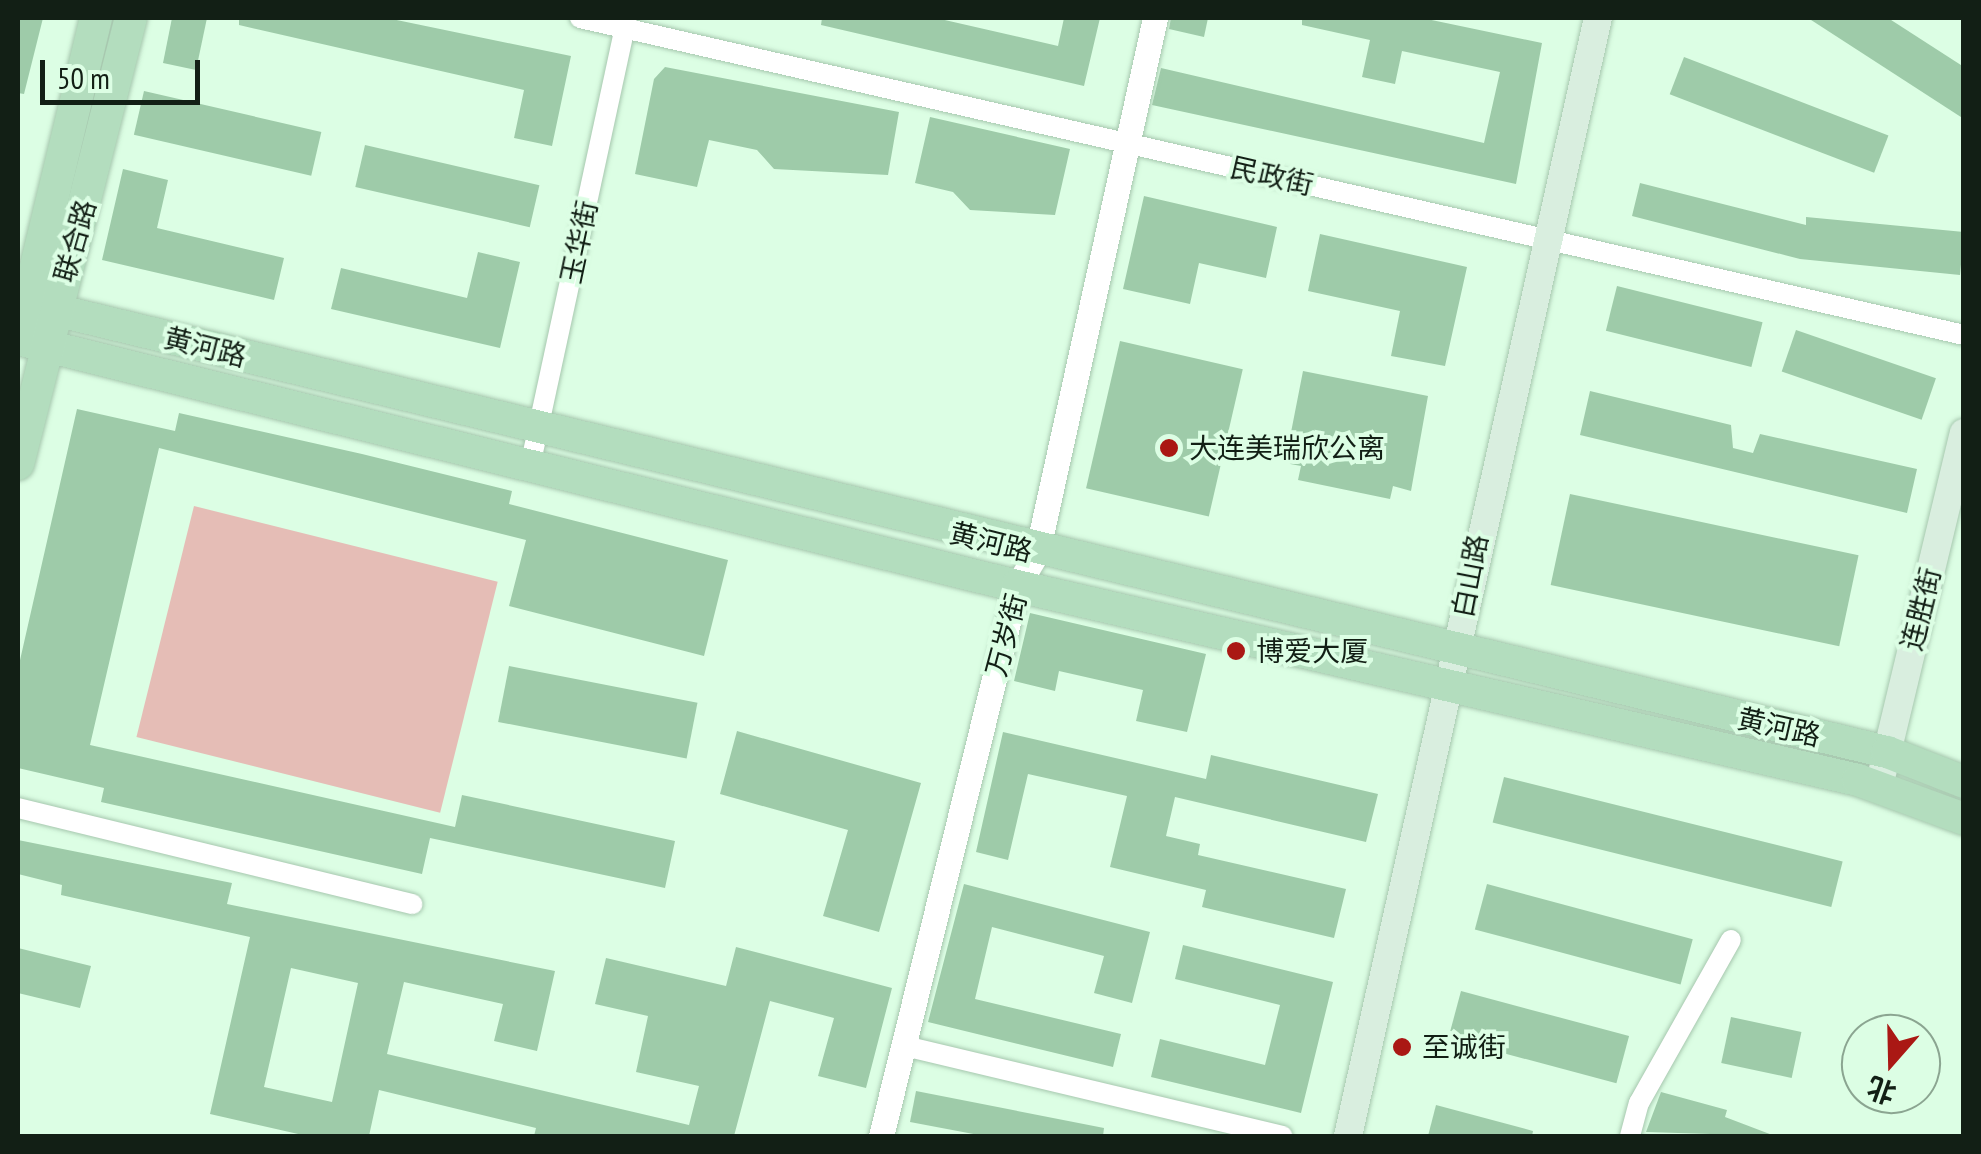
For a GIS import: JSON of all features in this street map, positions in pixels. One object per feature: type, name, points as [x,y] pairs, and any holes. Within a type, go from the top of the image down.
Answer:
[{"type":"main road","name":"联合路","points":[[18,464],[25,342],[96,18]]},
{"type":"main road","name":"联合路","points":[[32,304],[74,262],[131,18]]},
{"type":"main road","name":"白山路","points":[[1348,1136],[1456,651],[1542,238],[1598,18]]},
{"type":"main road","name":"黄河路","points":[[32,304],[1036,553],[1887,752],[1964,782]]},
{"type":"main road","name":"黄河路","points":[[25,342],[1017,586],[1880,786],[1964,818]]},
{"type":"main road","name":"连胜街","points":[[1880,786],[1964,433]]},
{"type":"street","name":"民政街","points":[[580,18],[626,23],[1964,335]]},
{"type":"street","name":"万岁街","points":[[881,1136],[1017,586],[1036,553],[1155,18]]},
{"type":"street","name":"玉华街","points":[[530,466],[626,23]]},
{"type":"street","points":[[18,808],[412,904]]},
{"type":"street","points":[[1630,1136],[1731,940]]},
{"type":"street","points":[[905,1046],[1282,1136]]},
{"type":"shaded area","points":[[194,506],[498,582],[440,813],[136,737]]},
{"type":"building","points":[[18,18],[43,18],[24,94],[18,93]]},
{"type":"building","points":[[172,18],[207,18],[196,70],[163,63]]},
{"type":"building","points":[[239,18],[387,18],[571,56],[552,146],[514,138],[524,90],[239,25]]},
{"type":"building","points":[[822,18],[936,18],[1058,46],[1064,18],[1100,18],[1084,86],[821,25]]},
{"type":"building","points":[[1171,18],[1208,18],[1204,37],[1169,29]]},
{"type":"building","points":[[1302,18],[1422,18],[1542,43],[1516,184],[1152,105],[1161,68],[1484,143],[1500,72],[1402,51],[1395,84],[1362,77],[1370,40],[1302,25]]},
{"type":"building","points":[[1808,18],[1888,18],[1964,67],[1964,119]]},
{"type":"building","points":[[1684,57],[1888,135],[1874,173],[1670,94]]},
{"type":"building","points":[[665,67],[899,112],[888,175],[774,169],[757,150],[709,140],[697,187],[635,174],[654,79]]},
{"type":"building","points":[[144,91],[321,132],[311,176],[134,135]]},
{"type":"building","points":[[930,117],[1070,149],[1055,215],[970,210],[953,192],[915,183]]},
{"type":"building","points":[[365,145],[539,185],[530,227],[355,187]]},
{"type":"building","points":[[123,169],[168,180],[157,228],[284,258],[274,300],[102,260]]},
{"type":"building","points":[[1640,183],[1806,225],[1806,217],[1964,232],[1960,275],[1800,259],[1632,216]]},
{"type":"building","points":[[1144,196],[1277,227],[1266,278],[1199,263],[1190,304],[1123,289]]},
{"type":"building","points":[[1320,234],[1467,267],[1445,366],[1391,356],[1400,311],[1308,291]]},
{"type":"building","points":[[478,252],[520,262],[500,348],[331,309],[341,268],[467,298]]},
{"type":"building","points":[[1617,286],[1763,322],[1751,367],[1606,331]]},
{"type":"building","points":[[1796,330],[1936,378],[1922,420],[1782,372]]},
{"type":"building","points":[[1120,341],[1243,369],[1209,516],[1086,488]]},
{"type":"building","points":[[1303,371],[1428,396],[1411,491],[1393,486],[1390,499],[1298,480],[1301,466],[1285,463]]},
{"type":"building","points":[[1590,391],[1731,425],[1733,448],[1753,453],[1760,434],[1917,469],[1907,513],[1580,435]]},
{"type":"building","points":[[77,409],[175,431],[179,413],[362,454],[512,491],[509,504],[728,560],[704,656],[509,606],[526,540],[159,448],[90,745],[455,827],[462,795],[675,841],[665,888],[430,838],[422,874],[101,802],[104,788],[18,768],[18,669]]},
{"type":"building","points":[[1570,494],[1859,555],[1839,646],[1551,585]]},
{"type":"building","points":[[1030,613],[1206,654],[1187,732],[1136,721],[1143,690],[1059,671],[1055,691],[1014,681]]},
{"type":"building","points":[[509,666],[697,703],[687,759],[498,722]]},
{"type":"building","points":[[737,731],[921,783],[879,932],[823,916],[848,830],[720,794]]},
{"type":"building","points":[[1003,732],[1206,779],[1211,755],[1378,794],[1366,842],[1175,797],[1166,836],[1200,844],[1198,855],[1346,889],[1334,938],[1202,907],[1206,890],[1110,867],[1127,796],[1028,774],[1008,860],[976,852]]},
{"type":"building","points":[[1504,777],[1843,861],[1831,907],[1493,823]]},
{"type":"building","points":[[18,840],[232,883],[227,904],[555,971],[537,1051],[494,1041],[503,1004],[404,982],[387,1054],[689,1125],[699,1086],[636,1072],[648,1016],[595,1004],[606,958],[726,986],[736,947],[892,988],[866,1088],[818,1076],[834,1018],[770,1001],[734,1136],[534,1136],[536,1128],[379,1090],[369,1136],[307,1136],[210,1114],[250,937],[61,895],[62,885],[18,874]],"holes":[[[291,968],[358,983],[332,1102],[264,1087]]]},
{"type":"building","points":[[964,884],[1150,932],[1132,1003],[1094,993],[1104,956],[992,927],[975,999],[1121,1034],[1113,1067],[928,1022]]},
{"type":"building","points":[[1487,884],[1693,939],[1681,985],[1475,929]]},
{"type":"building","points":[[1183,945],[1333,982],[1301,1113],[1151,1077],[1160,1039],[1265,1065],[1280,1005],[1175,979]]},
{"type":"building","points":[[18,948],[91,966],[80,1008],[18,993]]},
{"type":"building","points":[[1461,991],[1629,1036],[1616,1083],[1448,1038]]},
{"type":"building","points":[[1731,1017],[1801,1032],[1792,1078],[1721,1063]]},
{"type":"building","points":[[916,1091],[1104,1128],[1103,1136],[984,1136],[910,1122]]},
{"type":"building","points":[[1661,1092],[1727,1110],[1725,1117],[1775,1136],[1646,1132]]},
{"type":"building","points":[[1436,1105],[1533,1131],[1532,1136],[1428,1136]]},
{"type":"place","name":"大连美瑞欣公离","points":[[1169,448]]},
{"type":"place","name":"博爱大厦","points":[[1236,651]]},
{"type":"place","name":"至诚街","points":[[1402,1047]]}]
